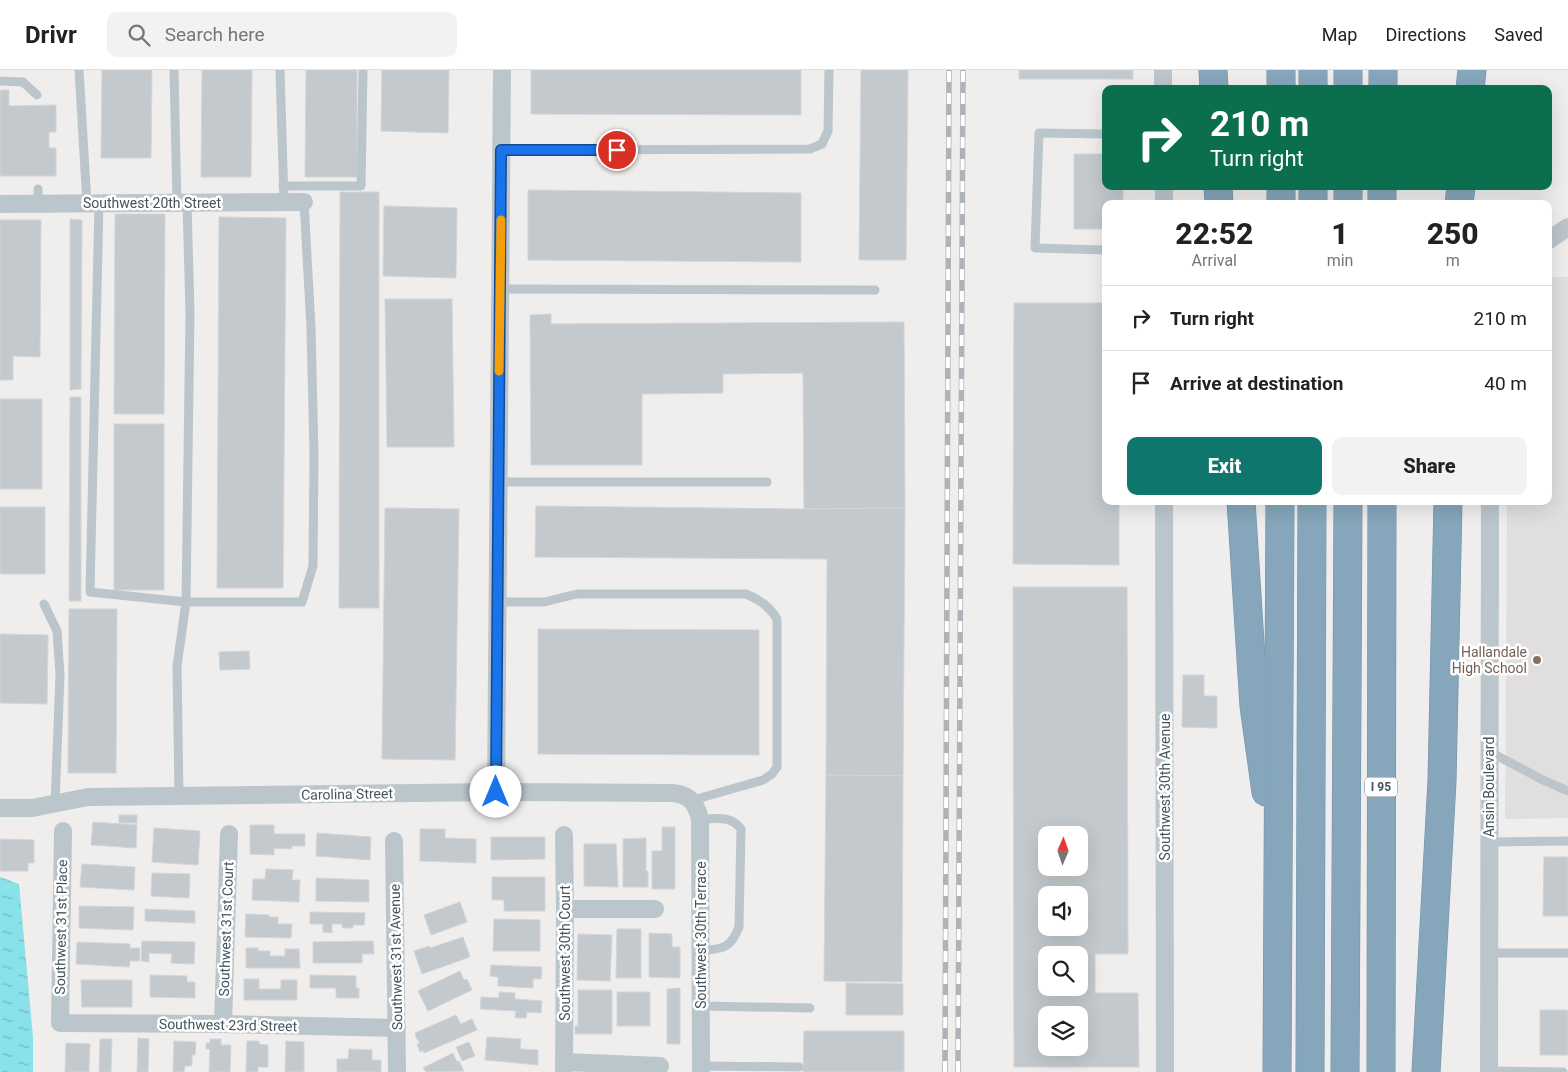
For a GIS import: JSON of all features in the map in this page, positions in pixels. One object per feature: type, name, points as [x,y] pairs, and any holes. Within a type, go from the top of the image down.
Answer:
[{"type":"highway","points":[[1213,70],[1214,85]]},
{"type":"highway","points":[[1281,70],[1281,85]]},
{"type":"highway","points":[[1312,70],[1312,85]]},
{"type":"highway","points":[[1348,70],[1348,85]]},
{"type":"highway","points":[[1383,70],[1383,85]]},
{"type":"highway","points":[[1470,85],[1472,70]]},
{"type":"highway","points":[[1241,505],[1254,706],[1279,882]]},
{"type":"highway","points":[[1277,1072],[1280,505]]},
{"type":"highway","points":[[1310,1072],[1312,505]]},
{"type":"highway","points":[[1345,1072],[1348,505]]},
{"type":"highway","name":"I 95","points":[[1381,1072],[1382,505]]},
{"type":"highway","points":[[1426,1072],[1442,781],[1448,505]]},
{"type":"street","points":[[496,792],[496,602],[502,70]]},
{"type":"street","points":[[1164,70],[1164,85]]},
{"type":"street","name":"Southwest 20th Street","points":[[0,204],[38,197],[93,204],[182,203],[283,194],[304,202]]},
{"type":"street","points":[[1552,238],[1568,227]]},
{"type":"street","name":"Southwest 30th Avenue","points":[[1164,505],[1165,1072]]},
{"type":"street","name":"Ansin Boulevard","points":[[1489,1072],[1490,505]]},
{"type":"street","name":"Carolina Street","points":[[0,808],[32,808],[88,797],[496,792],[673,793],[686,795],[692,800]]},
{"type":"street","name":"Southwest 30th Terrace","points":[[692,800],[700,819],[701,1069]]},
{"type":"street","name":"Southwest 31st Place","points":[[60,1023],[63,832]]},
{"type":"street","name":"Southwest 31st Court","points":[[223,1024],[229,834]]},
{"type":"street","name":"Southwest 30th Court","points":[[564,835],[565,1067]]},
{"type":"street","name":"Southwest 31st Avenue","points":[[394,841],[397,1072]]},
{"type":"street","points":[[565,909],[655,909]]},
{"type":"street","name":"Southwest 23rd Street","points":[[60,1023],[397,1028]]},
{"type":"street","points":[[565,1067],[660,1066]]},
{"type":"lane","points":[[78,70],[93,204],[90,592],[186,602],[302,602],[313,566],[314,455],[311,328],[304,202]]},
{"type":"lane","points":[[174,70],[190,323],[186,602],[177,666],[180,796]]},
{"type":"lane","points":[[280,70],[283,194],[361,186],[363,70]]},
{"type":"lane","points":[[501,150],[810,149],[822,144],[828,131],[828,70]]},
{"type":"lane","points":[[0,81],[23,82],[37,95]]},
{"type":"lane","points":[[1102,134],[1039,133],[1036,248],[1102,250]]},
{"type":"lane","points":[[500,289],[875,290]]},
{"type":"lane","points":[[498,482],[767,482]]},
{"type":"lane","points":[[496,602],[544,602],[577,594],[746,594],[759,599],[770,608],[777,619],[777,766],[772,774],[763,780],[692,800]]},
{"type":"lane","points":[[44,604],[57,631],[60,675],[55,804]]},
{"type":"lane","points":[[1489,752],[1568,791]]},
{"type":"lane","points":[[700,819],[735,821],[741,829],[739,927],[734,938],[724,947],[719,950],[701,950]]},
{"type":"lane","points":[[1489,842],[1568,841]]},
{"type":"lane","points":[[1489,953],[1568,953]]},
{"type":"lane","points":[[700,1006],[810,1008]]},
{"type":"lane","points":[[701,1069],[798,1066]]},
{"type":"lane","points":[[1489,1072],[1563,1072]]},
{"type":"shaded area","name":"Hallandale High School","points":[[1552,277],[1568,277],[1568,818],[1505,819],[1507,505],[1552,505]]},
{"type":"water","points":[[0,877],[19,884],[33,1037],[33,1072],[0,1072]]},
{"type":"building","points":[[102,70],[152,70],[151,158],[101,158]]},
{"type":"building","points":[[202,70],[252,70],[251,177],[201,177]]},
{"type":"building","points":[[306,70],[357,70],[357,177],[305,177]]},
{"type":"building","points":[[382,70],[449,70],[448,133],[381,131]]},
{"type":"building","points":[[531,70],[801,70],[801,115],[531,114]]},
{"type":"building","points":[[861,70],[908,70],[906,260],[859,260]]},
{"type":"building","points":[[1019,70],[1133,70],[1133,79],[1019,79]]},
{"type":"building","points":[[0,90],[9,90],[9,106],[56,105],[56,132],[49,132],[49,148],[56,148],[56,176],[0,176]]},
{"type":"building","points":[[1074,154],[1102,154],[1102,190],[1123,190],[1123,200],[1102,200],[1102,229],[1074,229]]},
{"type":"building","points":[[528,190],[801,193],[801,262],[528,260]]},
{"type":"building","points":[[340,192],[379,192],[379,608],[339,608]]},
{"type":"building","points":[[384,206],[457,208],[456,278],[383,276]]},
{"type":"building","points":[[115,214],[165,214],[164,414],[114,414]]},
{"type":"building","points":[[219,217],[286,218],[283,588],[217,588]]},
{"type":"building","points":[[70,219],[82,220],[81,389],[70,390]]},
{"type":"building","points":[[0,220],[41,220],[40,357],[13,356],[13,380],[0,380]]},
{"type":"building","points":[[385,299],[452,299],[454,447],[387,447]]},
{"type":"building","points":[[1014,303],[1102,303],[1102,505],[1119,505],[1119,565],[1013,564]]},
{"type":"building","points":[[551,314],[551,324],[904,322],[905,508],[804,509],[803,373],[723,374],[723,393],[642,394],[642,465],[531,465],[530,315]]},
{"type":"building","points":[[70,397],[81,397],[81,601],[69,601]]},
{"type":"building","points":[[0,399],[42,399],[42,489],[0,489]]},
{"type":"building","points":[[114,424],[164,424],[164,590],[114,590]]},
{"type":"building","points":[[536,506],[804,509],[905,508],[903,776],[826,775],[827,559],[535,557]]},
{"type":"building","points":[[0,507],[45,507],[45,574],[0,574]]},
{"type":"building","points":[[385,508],[459,509],[455,760],[382,759]]},
{"type":"building","points":[[1013,587],[1127,587],[1128,954],[1095,954],[1095,993],[1138,993],[1139,1067],[1014,1067]]},
{"type":"building","points":[[69,609],[117,609],[116,773],[68,773]]},
{"type":"building","points":[[538,629],[759,630],[759,755],[538,754]]},
{"type":"building","points":[[0,634],[48,635],[47,704],[0,703]]},
{"type":"building","points":[[249,651],[250,669],[220,670],[219,652]]},
{"type":"building","points":[[1183,675],[1204,675],[1204,696],[1217,696],[1217,728],[1182,727]]},
{"type":"building","points":[[826,775],[903,776],[902,982],[824,981]]},
{"type":"building","points":[[119,815],[137,815],[137,823],[119,823]]},
{"type":"building","points":[[93,822],[137,825],[136,848],[91,845]]},
{"type":"building","points":[[250,825],[274,825],[274,834],[305,834],[305,846],[292,846],[292,849],[274,848],[274,855],[250,854]]},
{"type":"building","points":[[662,827],[675,827],[675,889],[652,889],[652,851],[662,851]]},
{"type":"building","points":[[154,828],[200,831],[198,865],[152,862]]},
{"type":"building","points":[[420,829],[445,829],[445,838],[476,839],[476,863],[420,861]]},
{"type":"building","points":[[317,833],[371,837],[370,860],[316,856]]},
{"type":"building","points":[[491,837],[545,837],[545,859],[491,860]]},
{"type":"building","points":[[646,838],[648,887],[623,887],[623,839]]},
{"type":"building","points":[[0,839],[34,840],[34,863],[28,863],[28,871],[0,871]]},
{"type":"building","points":[[584,844],[616,844],[618,887],[584,886]]},
{"type":"building","points":[[1544,857],[1568,857],[1568,916],[1543,916]]},
{"type":"building","points":[[82,864],[135,867],[134,890],[80,887]]},
{"type":"building","points":[[266,869],[293,870],[292,880],[300,880],[299,902],[252,900],[253,879],[265,879]]},
{"type":"building","points":[[152,873],[190,874],[189,898],[151,896]]},
{"type":"building","points":[[492,877],[545,877],[545,911],[504,911],[504,900],[492,900]]},
{"type":"building","points":[[316,878],[369,880],[369,902],[316,901]]},
{"type":"building","points":[[460,902],[467,922],[431,935],[424,915]]},
{"type":"building","points":[[79,906],[134,907],[133,930],[79,928]]},
{"type":"building","points":[[145,909],[195,911],[195,923],[145,921]]},
{"type":"building","points":[[310,912],[365,913],[364,925],[342,928],[342,924],[332,924],[332,933],[323,932],[323,924],[310,924]]},
{"type":"building","points":[[246,914],[269,915],[269,917],[278,917],[278,924],[292,924],[291,938],[245,937]]},
{"type":"building","points":[[494,919],[540,920],[540,951],[493,951]]},
{"type":"building","points":[[617,929],[641,929],[641,978],[616,978]]},
{"type":"building","points":[[649,933],[672,934],[672,947],[680,947],[680,978],[649,977]]},
{"type":"building","points":[[578,934],[612,935],[610,981],[577,980]]},
{"type":"building","points":[[463,937],[470,957],[422,974],[414,951],[429,946],[430,948]]},
{"type":"building","points":[[142,941],[195,942],[194,964],[171,963],[172,954],[149,953],[149,962],[141,961]]},
{"type":"building","points":[[373,941],[374,954],[362,954],[362,963],[313,963],[313,942]]},
{"type":"building","points":[[77,942],[130,944],[130,948],[140,948],[139,961],[130,961],[129,967],[76,964]]},
{"type":"building","points":[[246,948],[270,951],[270,956],[285,956],[285,949],[299,949],[300,968],[246,968]]},
{"type":"building","points":[[491,965],[542,967],[541,979],[533,979],[533,988],[498,986],[498,977],[490,976]]},
{"type":"building","points":[[460,971],[464,980],[467,979],[472,990],[428,1011],[418,991]]},
{"type":"building","points":[[150,975],[187,976],[187,982],[195,982],[195,998],[150,997]]},
{"type":"building","points":[[310,975],[356,976],[356,988],[359,988],[359,998],[336,998],[336,988],[310,988]]},
{"type":"building","points":[[244,979],[259,979],[259,989],[281,989],[281,980],[297,980],[297,1000],[244,1000]]},
{"type":"building","points":[[81,980],[132,980],[132,1007],[82,1007]]},
{"type":"building","points":[[846,983],[903,984],[903,1015],[846,1015]]},
{"type":"building","points":[[680,988],[680,1044],[667,1044],[667,989]]},
{"type":"building","points":[[578,990],[612,990],[612,1034],[575,1034],[575,1026],[578,1026]]},
{"type":"building","points":[[499,992],[515,993],[515,999],[542,1001],[541,1013],[527,1012],[526,1018],[515,1018],[516,1011],[480,1009],[481,997],[499,998]]},
{"type":"building","points":[[617,992],[650,992],[650,1026],[617,1026]]},
{"type":"building","points":[[1540,1010],[1568,1010],[1568,1055],[1540,1055]]},
{"type":"building","points":[[456,1015],[461,1024],[472,1019],[477,1030],[424,1053],[423,1050],[420,1052],[417,1044],[420,1043],[415,1033]]},
{"type":"building","points":[[804,1031],[904,1031],[904,1072],[803,1072]]},
{"type":"building","points":[[487,1037],[521,1039],[520,1049],[538,1050],[538,1065],[485,1060]]},
{"type":"building","points":[[138,1038],[149,1039],[148,1072],[137,1072]]},
{"type":"building","points":[[100,1039],[112,1039],[111,1072],[99,1072]]},
{"type":"building","points":[[210,1039],[221,1039],[221,1045],[231,1045],[230,1072],[209,1072],[210,1049],[206,1049],[206,1043],[210,1043]]},
{"type":"building","points":[[174,1041],[196,1042],[195,1055],[192,1055],[192,1066],[185,1066],[184,1072],[173,1072]]},
{"type":"building","points":[[247,1041],[259,1041],[259,1044],[268,1045],[268,1067],[258,1067],[258,1072],[246,1072]]},
{"type":"building","points":[[286,1041],[304,1042],[304,1072],[285,1072]]},
{"type":"building","points":[[469,1042],[475,1056],[462,1061],[456,1047]]},
{"type":"building","points":[[66,1043],[90,1044],[89,1072],[65,1072]]},
{"type":"building","points":[[349,1049],[372,1050],[372,1060],[381,1060],[381,1072],[337,1072],[337,1059],[348,1059]]},
{"type":"building","points":[[453,1053],[464,1071],[426,1072],[423,1068]]},
{"type":"railway","points":[[945,1072],[949,70]]},
{"type":"railway","points":[[958,1072],[963,70]]},
{"type":"slow traffic","points":[[499,371],[501,220]]},
{"type":"place","name":"Hallandale High School","points":[[1537,660]]},
{"type":"route","points":[[496,792],[501,150],[617,150]]}]
